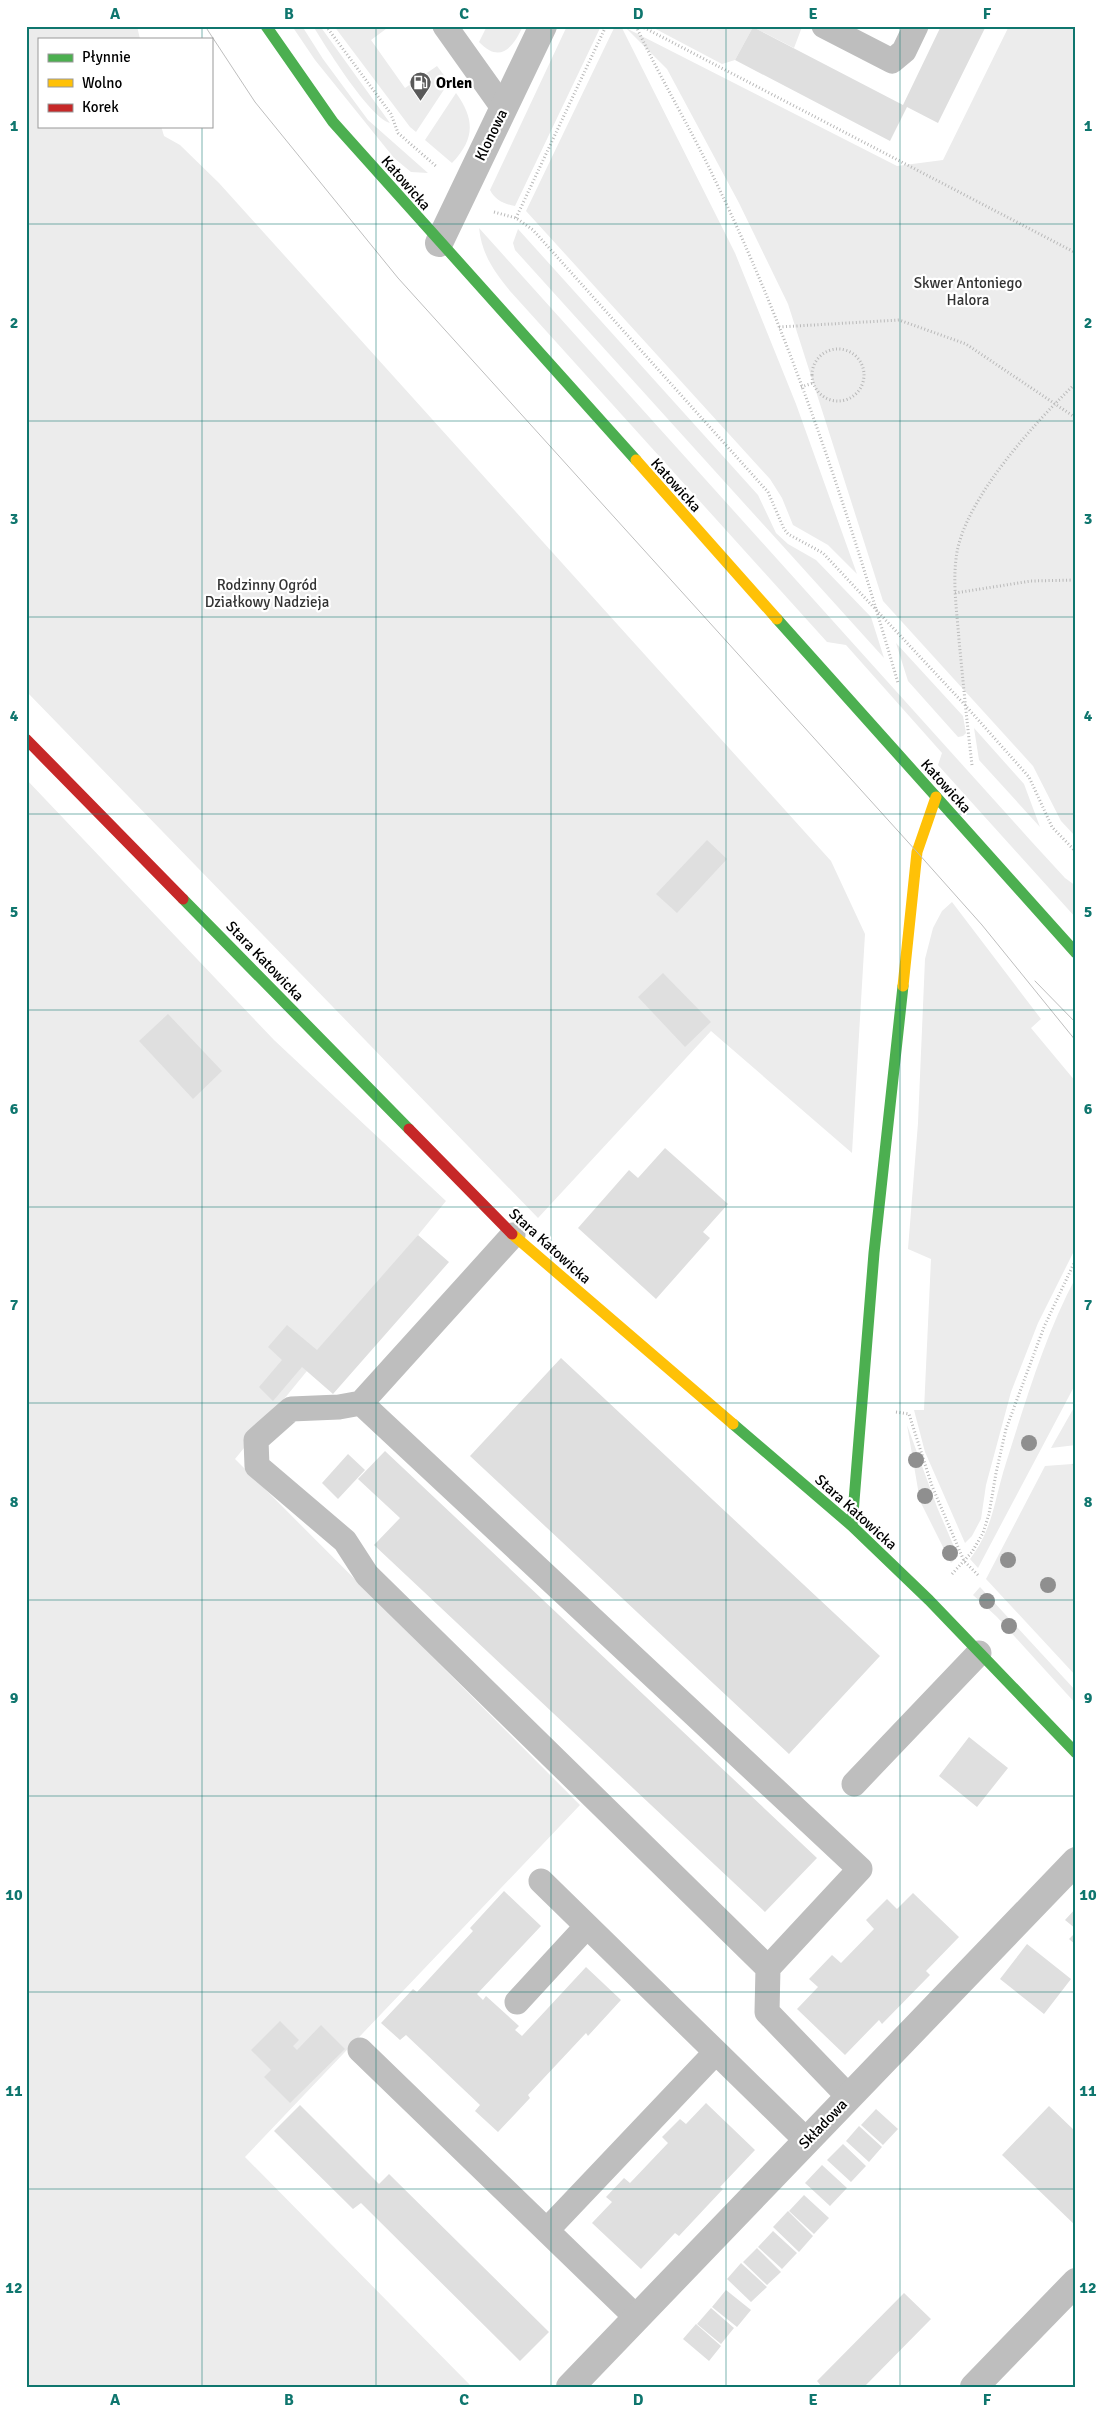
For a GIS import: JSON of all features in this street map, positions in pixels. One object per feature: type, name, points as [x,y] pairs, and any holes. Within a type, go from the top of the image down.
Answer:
[{"type":"street","name":"Katowicka","points":[[266,26],[333,122],[439,243],[1076,953]]},
{"type":"street","name":"Klonowa","points":[[439,243],[543,26]]},
{"type":"street","name":"Stara Katowicka","points":[[26,739],[513,1235],[852,1526],[929,1600],[1076,1754]]},
{"type":"street","points":[[852,1526],[874,1253],[917,852],[936,797]]},
{"type":"street","name":"Składowa","points":[[570,2387],[1076,1861]]},
{"type":"street","points":[[974,2387],[1076,2282]]},
{"type":"lane","points":[[445,26],[504,109]]},
{"type":"lane","points":[[824,26],[892,61],[904,51],[916,26]]},
{"type":"lane","points":[[513,1235],[361,1403],[339,1407],[291,1409],[256,1440],[257,1466],[344,1541],[367,1575],[768,1968]]},
{"type":"lane","points":[[361,1403],[860,1868],[768,1968],[767,2012],[849,2097]]},
{"type":"lane","points":[[854,1784],[979,1653]]},
{"type":"lane","points":[[541,1881],[807,2141]]},
{"type":"lane","points":[[517,2002],[587,1926]]},
{"type":"lane","points":[[360,2050],[637,2318]]},
{"type":"lane","points":[[547,2230],[716,2052]]},
{"type":"path","points":[[326,26],[390,114],[398,133],[440,170]]},
{"type":"path","points":[[516,218],[606,26]]},
{"type":"path","points":[[636,26],[714,178],[779,328],[854,537],[898,683]]},
{"type":"path","points":[[641,26],[1076,253]]},
{"type":"path","points":[[488,211],[516,218],[533,230],[768,492],[780,524],[788,534],[823,553],[876,608],[1029,777],[1052,827],[1076,852]]},
{"type":"path","points":[[779,328],[899,320],[966,344],[1076,418]]},
{"type":"path","points":[[829,350],[846,350],[854,354],[863,369],[862,386],[857,393],[843,401],[826,399],[819,394],[813,383],[812,370],[815,361],[829,350]]},
{"type":"path","points":[[801,387],[813,383]]},
{"type":"path","points":[[972,765],[955,593],[957,552],[967,522],[984,490],[1055,403],[1076,383]]},
{"type":"path","points":[[955,593],[1031,581],[1076,580]]},
{"type":"path","points":[[929,1600],[964,1561],[983,1533],[1009,1421],[1044,1327],[1076,1260]]},
{"type":"path","points":[[861,1407],[910,1414],[932,1486],[964,1561],[979,1576]]},
{"type":"green space","name":"Rodzinny Ogród Działkowy Nadzieja","points":[[26,26],[137,26],[140,38],[38,38],[38,128],[162,128],[164,136],[180,145],[219,183],[831,861],[865,934],[852,1153],[711,1031],[538,1218],[26,691]]},
{"type":"green space","points":[[292,26],[302,26],[323,59],[368,120],[428,173],[411,172],[394,158],[315,60]]},
{"type":"green space","points":[[313,26],[320,26],[390,123],[381,118],[360,95]]},
{"type":"green space","points":[[334,26],[390,26],[371,40],[405,88],[437,66],[449,82],[416,132],[410,127]]},
{"type":"green space","points":[[487,26],[523,26],[510,47],[505,51],[493,52],[479,42]]},
{"type":"green space","points":[[567,26],[601,26],[515,206],[507,204],[497,199],[490,190]]},
{"type":"green space","points":[[615,26],[621,26],[735,253],[796,404],[857,574],[828,545],[793,525],[782,498],[770,479],[526,211]]},
{"type":"green space","points":[[650,26],[802,27],[794,48],[753,27],[735,60],[722,64]]},
{"type":"green space","name":"Skwer Antoniego Halora","points":[[1009,26],[1076,26],[1076,837],[1061,821],[1033,766],[883,601],[788,304],[739,203],[667,69],[626,28],[897,166],[943,160]]},
{"type":"green space","points":[[456,93],[467,112],[470,129],[465,146],[452,163],[425,140]]},
{"type":"green space","points":[[479,228],[1031,841],[1065,878],[1076,886],[1076,918],[938,765],[942,753],[846,645],[827,642],[510,291],[486,255]]},
{"type":"green space","points":[[518,229],[758,495],[776,533],[788,544],[816,560],[871,617],[884,658],[515,250],[513,243]]},
{"type":"green space","points":[[896,643],[963,716],[966,733],[963,736],[958,737],[908,681]]},
{"type":"green space","points":[[974,728],[1024,784],[1040,827],[979,760]]},
{"type":"green space","points":[[26,779],[274,1040],[446,1201],[235,1459],[580,1805],[245,2157],[472,2387],[26,2387]]},
{"type":"green space","points":[[952,902],[1041,1019],[1031,1028],[1076,1082],[1076,1247],[1038,1323],[1011,1392],[986,1485],[981,1519],[972,1536],[965,1543],[925,1452],[914,1410],[924,1410],[931,1259],[908,1249],[918,1123],[925,959],[933,928],[942,911]]},
{"type":"green space","points":[[1076,1277],[1076,1383],[978,1568],[970,1559],[989,1524],[1006,1463],[1037,1368],[1055,1322]]},
{"type":"green space","points":[[1076,1404],[1076,1445],[1051,1448]]},
{"type":"green space","points":[[907,1425],[937,1507],[958,1556],[951,1563],[920,1501]]},
{"type":"green space","points":[[1072,1464],[1076,1485],[1076,1676],[986,1579],[1045,1466]]},
{"type":"green space","points":[[980,1587],[1076,1691],[1076,1704],[997,1617],[973,1595]]},
{"type":"building","points":[[941,26],[986,26],[938,123],[907,107],[890,141],[735,60],[753,27],[903,105]]},
{"type":"building","points":[[707,840],[727,859],[677,913],[656,894]]},
{"type":"building","points":[[663,973],[711,1022],[685,1047],[638,997]]},
{"type":"building","points":[[168,1014],[222,1071],[193,1099],[139,1041]]},
{"type":"building","points":[[665,1148],[728,1204],[703,1232],[710,1238],[656,1299],[578,1228],[629,1170],[638,1178]]},
{"type":"building","points":[[418,1235],[449,1262],[333,1394],[302,1367],[273,1401],[259,1387],[282,1360],[268,1347],[287,1325],[317,1350]]},
{"type":"building","points":[[561,1358],[880,1656],[789,1754],[470,1456]]},
{"type":"building","points":[[385,1451],[817,1858],[765,1912],[374,1545],[400,1518],[358,1479]]},
{"type":"building","points":[[348,1454],[365,1470],[338,1499],[322,1483]]},
{"type":"building","points":[[1076,1463],[1076,1480],[1075,1480],[1072,1464]]},
{"type":"building","points":[[969,1737],[1008,1768],[977,1807],[939,1776]]},
{"type":"building","points":[[504,1891],[541,1926],[477,1994],[483,2000],[486,1996],[519,2026],[515,2030],[522,2036],[586,1967],[621,2000],[588,2036],[586,2033],[528,2095],[530,2098],[498,2132],[475,2111],[480,2105],[406,2035],[400,2040],[381,2023],[413,1989],[417,1992],[473,1931],[470,1928]]},
{"type":"building","points":[[913,1893],[959,1937],[926,1971],[930,1975],[882,2024],[879,2020],[845,2055],[797,2009],[818,1987],[809,1979],[832,1955],[841,1963],[874,1929],[866,1920],[887,1899],[897,1909]]},
{"type":"building","points":[[1076,1908],[1076,1929],[1065,1920]]},
{"type":"building","points":[[1076,1932],[1076,1945],[1069,1939]]},
{"type":"building","points":[[1027,1944],[1071,1979],[1044,2014],[1000,1979]]},
{"type":"building","points":[[280,2021],[299,2040],[293,2046],[297,2050],[321,2025],[345,2049],[290,2103],[264,2077],[271,2070],[251,2050]]},
{"type":"building","points":[[706,2103],[755,2150],[720,2187],[723,2189],[679,2236],[675,2233],[641,2269],[592,2223],[612,2202],[606,2197],[624,2178],[630,2183],[668,2143],[662,2137],[680,2119],[686,2124]]},
{"type":"building","points":[[300,2105],[379,2184],[389,2174],[549,2332],[520,2361],[361,2203],[353,2209],[274,2131]]},
{"type":"building","points":[[1049,2106],[1076,2132],[1076,2226],[1002,2155]]},
{"type":"building","points":[[876,2109],[898,2129],[883,2145],[861,2125]]},
{"type":"building","points":[[859,2126],[882,2147],[869,2162],[846,2141]]},
{"type":"building","points":[[843,2144],[866,2166],[851,2182],[827,2160]]},
{"type":"building","points":[[822,2165],[847,2188],[830,2206],[805,2183]]},
{"type":"building","points":[[804,2195],[829,2218],[814,2234],[789,2211]]},
{"type":"building","points":[[788,2211],[813,2236],[799,2252],[773,2227]]},
{"type":"building","points":[[773,2231],[797,2253],[782,2269],[758,2247]]},
{"type":"building","points":[[757,2248],[781,2272],[767,2285],[743,2262]]},
{"type":"building","points":[[741,2263],[767,2287],[751,2302],[727,2279]]},
{"type":"building","points":[[726,2290],[751,2310],[737,2327],[712,2307]]},
{"type":"building","points":[[904,2293],[931,2319],[864,2387],[822,2387],[817,2381]]},
{"type":"building","points":[[711,2308],[734,2328],[721,2344],[697,2324]]},
{"type":"building","points":[[696,2324],[721,2346],[709,2361],[683,2339]]},
{"type":"tram line","points":[[205,26],[255,102],[398,278],[982,925],[1076,1041]]},
{"type":"tram line","points":[[1035,981],[1076,1023]]},
{"type":"traffic: fast","points":[[266,26],[333,122],[636,460]]},
{"type":"traffic: fast","points":[[777,619],[1076,953]]},
{"type":"traffic: fast","points":[[183,899],[409,1129]]},
{"type":"traffic: fast","points":[[852,1526],[874,1253],[903,986]]},
{"type":"traffic: fast","points":[[733,1424],[852,1526],[929,1600],[1076,1753]]},
{"type":"traffic: slow","points":[[636,460],[777,619]]},
{"type":"traffic: slow","points":[[903,986],[917,852],[936,797]]},
{"type":"traffic: slow","points":[[512,1234],[733,1424]]},
{"type":"traffic: jam","points":[[26,739],[183,899]]},
{"type":"traffic: jam","points":[[409,1129],[512,1234]]},
{"type":"place","name":"Orlen","points":[[420,102]]}]
